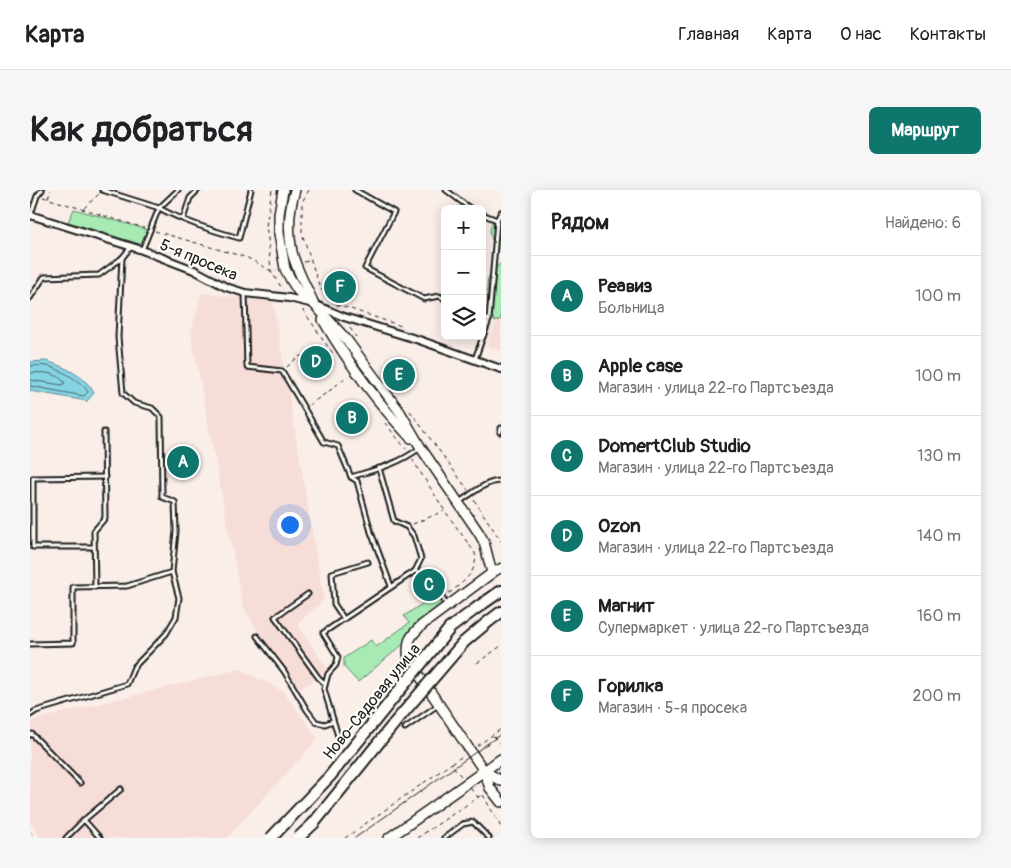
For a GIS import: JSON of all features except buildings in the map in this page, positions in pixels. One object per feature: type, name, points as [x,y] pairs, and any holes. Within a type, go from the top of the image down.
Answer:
[{"type":"main road","points":[[283,190],[279,214],[279,233],[285,269],[298,291],[314,304]]},
{"type":"main road","points":[[295,190],[291,202],[290,228],[292,252],[314,304],[338,344],[386,410],[421,448],[484,542],[492,573],[445,602],[412,634],[407,646],[409,660],[484,771],[490,788],[501,802]]},
{"type":"main road","name":"Ново-Садовая улица","points":[[271,838],[330,776],[450,628],[501,591]]},
{"type":"main road","name":"Ново-Садовая улица","points":[[298,838],[325,810],[397,720],[464,642],[501,612]]},
{"type":"main road","points":[[389,838],[501,759]]},
{"type":"main road","points":[[484,771],[501,782]]},
{"type":"street","name":"5-я просека","points":[[30,215],[142,250],[194,270],[226,287],[244,293],[289,298],[314,304],[344,317],[419,340],[501,369]]},
{"type":"street","points":[[492,573],[501,568]]},
{"type":"lane","points":[[30,215],[37,196],[42,190]]},
{"type":"lane","points":[[102,190],[160,208],[183,220],[239,238],[251,190]]},
{"type":"lane","points":[[142,250],[160,208],[178,190]]},
{"type":"lane","points":[[183,220],[190,198],[198,190]]},
{"type":"lane","points":[[355,190],[394,212],[365,268],[424,299],[441,297]]},
{"type":"lane","points":[[446,190],[466,205]]},
{"type":"lane","points":[[475,360],[489,320],[497,220],[501,212]]},
{"type":"lane","points":[[486,216],[497,220]]},
{"type":"lane","points":[[30,298],[44,278],[99,275],[122,258],[131,246]]},
{"type":"lane","points":[[30,715],[36,711],[128,684],[134,667],[166,634],[176,616],[179,598],[172,572],[176,532],[175,502],[162,497],[161,417],[152,408],[134,403],[123,393],[118,337],[122,258]]},
{"type":"lane","points":[[244,293],[247,368],[282,371],[324,442],[338,446],[351,477],[357,481],[371,532],[392,586]]},
{"type":"lane","points":[[95,586],[94,532],[105,518],[104,432]]},
{"type":"lane","points":[[351,477],[393,464],[421,448]]},
{"type":"lane","points":[[338,736],[325,695],[324,683],[328,674],[336,665],[338,657],[323,633],[415,571],[421,559],[414,536],[407,527],[394,520],[379,468]]},
{"type":"lane","points":[[94,547],[33,547],[33,478],[105,477]]},
{"type":"lane","points":[[459,503],[479,488],[501,481]]},
{"type":"lane","points":[[344,619],[334,604],[332,573],[368,562]]},
{"type":"lane","points":[[415,571],[430,577],[445,602]]},
{"type":"lane","points":[[30,644],[74,644],[74,587],[127,586],[172,572]]},
{"type":"lane","points":[[308,594],[275,617],[324,683]]},
{"type":"lane","points":[[257,636],[284,670],[306,710],[316,722],[325,724],[333,721]]},
{"type":"lane","points":[[405,728],[438,704]]},
{"type":"lane","points":[[30,735],[32,734],[80,783]]},
{"type":"lane","points":[[66,838],[121,789]]},
{"type":"lane","points":[[84,820],[100,838]]},
{"type":"lane","points":[[444,838],[463,824],[473,822],[489,838]]},
{"type":"path","points":[[48,198],[51,190]]},
{"type":"path","points":[[83,209],[102,190]]},
{"type":"path","points":[[308,190],[302,202],[302,233],[320,288],[336,304],[360,343]]},
{"type":"path","points":[[289,298],[300,304],[334,356]]},
{"type":"path","points":[[282,371],[298,357],[321,350],[328,345]]},
{"type":"path","points":[[304,408],[332,389],[348,375]]},
{"type":"path","points":[[407,407],[471,494],[501,541]]},
{"type":"path","points":[[382,419],[410,455],[445,511],[471,547],[476,560],[474,568],[466,579],[445,602]]},
{"type":"path","points":[[412,525],[445,511]]},
{"type":"path","points":[[477,663],[501,646]]},
{"type":"path","points":[[492,735],[500,742]]},
{"type":"path","points":[[345,838],[452,763]]},
{"type":"path","points":[[418,838],[483,794],[501,827]]},
{"type":"path","points":[[30,832],[34,838]]},
{"type":"shaded area","points":[[201,293],[273,302],[324,600],[297,624],[329,671],[294,693],[243,606],[191,334]]},
{"type":"shaded area","points":[[501,312],[501,351],[488,346]]},
{"type":"shaded area","points":[[240,669],[284,692],[318,739],[227,838],[41,838],[30,823],[30,721]]},
{"type":"green space","points":[[74,209],[149,230],[146,242],[140,244],[68,222]]},
{"type":"green space","points":[[501,211],[501,250],[493,241],[490,231],[493,220]]},
{"type":"green space","points":[[501,263],[501,319],[495,322],[489,307],[487,283],[490,275]]},
{"type":"green space","points":[[435,595],[444,610],[358,682],[344,667],[344,658],[371,640],[376,647],[409,623],[404,616]]},
{"type":"water","points":[[46,361],[67,369],[80,377],[94,393],[87,401],[30,391],[30,362]]},
{"type":"tram line","points":[[355,838],[501,734]]},
{"type":"place","name":"Горилка","points":[[340,287]]},
{"type":"place","name":"Ozon","points":[[316,362]]},
{"type":"place","name":"Магнит","points":[[399,375]]},
{"type":"place","name":"Apple case","points":[[352,418]]},
{"type":"place","name":"Реавиз","points":[[183,462]]},
{"type":"place","name":"DomertClub Studio","points":[[429,585]]}]
